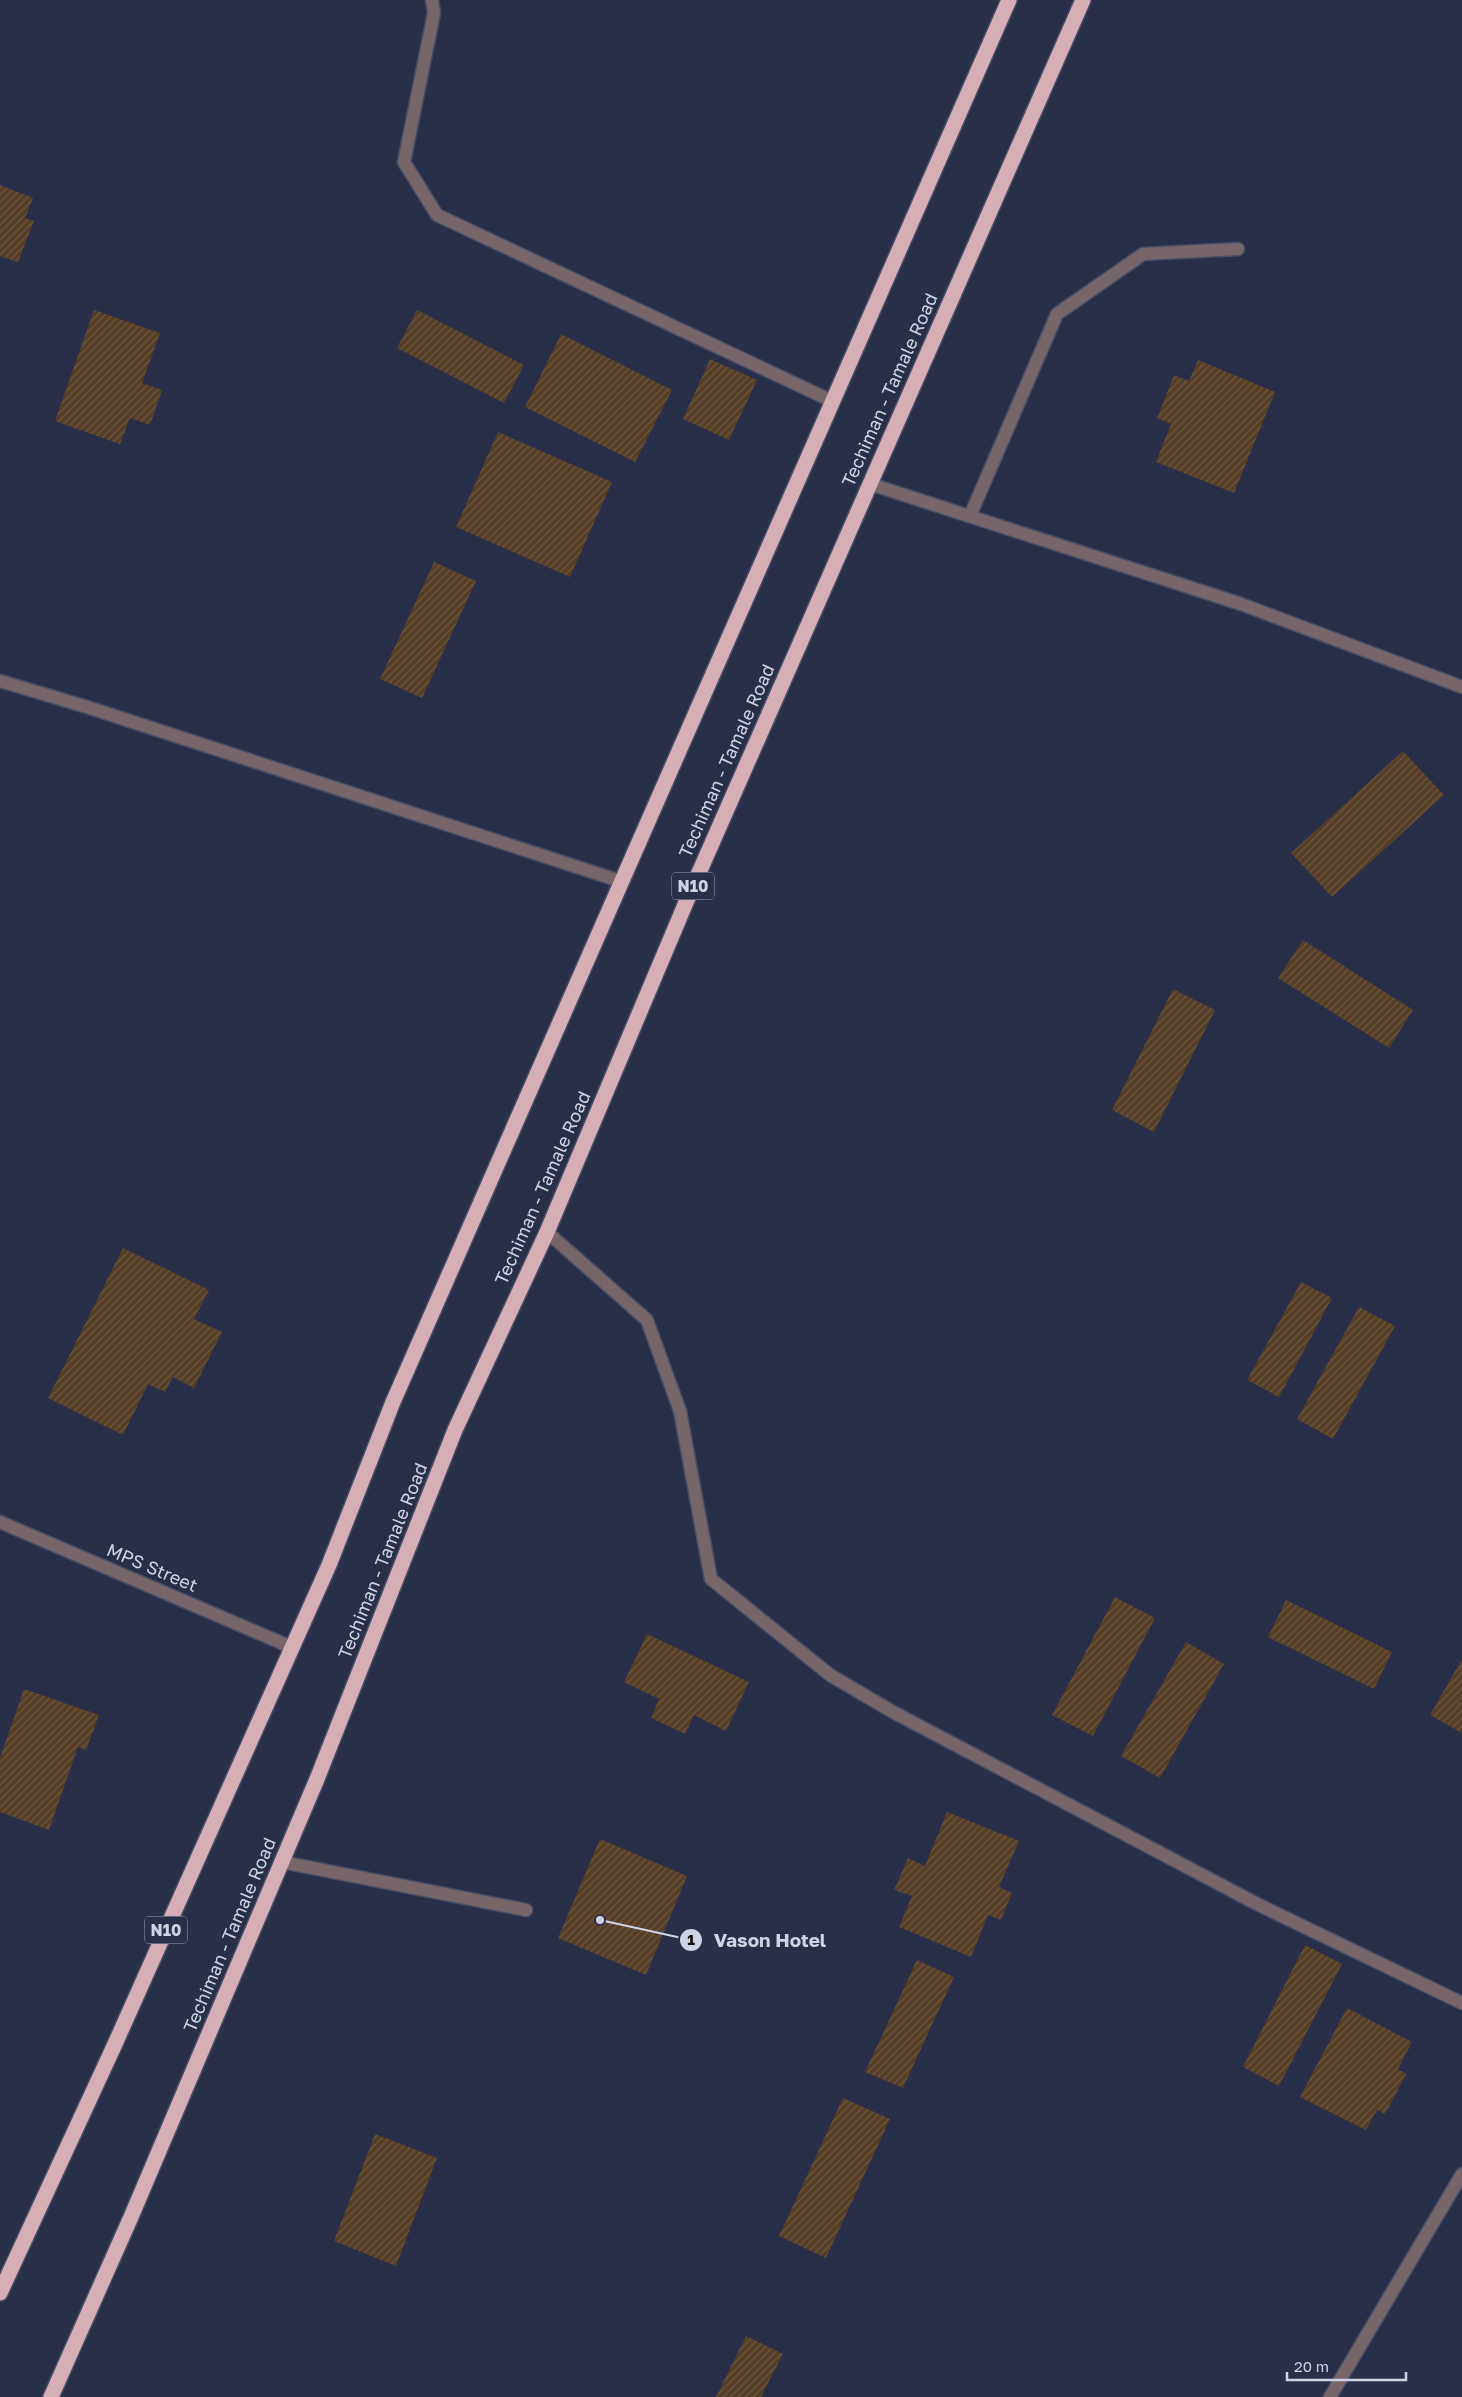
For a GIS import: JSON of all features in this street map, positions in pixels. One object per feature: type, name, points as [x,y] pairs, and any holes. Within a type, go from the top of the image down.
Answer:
[{"type":"highway","name":"N10","points":[[0,2293],[115,2044],[291,1647],[330,1565],[397,1393],[1009,0]]},
{"type":"highway","name":"Techiman - Tamale Road","points":[[51,2397],[131,2217],[317,1779],[455,1430],[547,1232],[687,900],[1083,0]]},
{"type":"street","points":[[432,0],[434,13],[404,162],[437,215],[832,401]]},
{"type":"street","points":[[970,516],[1057,314],[1143,254],[1238,249]]},
{"type":"street","points":[[870,484],[1241,604],[1462,687]]},
{"type":"street","points":[[0,681],[87,707],[623,882]]},
{"type":"street","points":[[547,1232],[647,1320],[680,1411],[711,1579],[830,1675],[893,1712],[1259,1905],[1462,2003]]},
{"type":"street","name":"MPS Street","points":[[0,1522],[291,1647]]},
{"type":"street","points":[[282,1862],[526,1910]]},
{"type":"street","points":[[1330,2397],[1462,2174]]},
{"type":"building","points":[[0,185],[33,198],[25,218],[34,221],[18,262],[0,256]]},
{"type":"building","points":[[94,310],[160,333],[142,383],[162,390],[150,425],[130,418],[120,444],[55,421]]},
{"type":"building","points":[[417,310],[524,365],[504,403],[397,348]]},
{"type":"building","points":[[561,334],[672,390],[635,462],[525,407]]},
{"type":"building","points":[[710,359],[757,380],[729,440],[683,419]]},
{"type":"building","points":[[1198,360],[1275,392],[1234,493],[1156,462],[1171,424],[1157,418],[1174,375],[1189,381]]},
{"type":"building","points":[[498,432],[612,482],[570,577],[456,527]]},
{"type":"building","points":[[434,562],[476,581],[422,698],[380,679]]},
{"type":"building","points":[[1403,751],[1444,795],[1332,897],[1291,853]]},
{"type":"building","points":[[1303,940],[1413,1010],[1389,1048],[1278,978]]},
{"type":"building","points":[[1173,989],[1215,1010],[1154,1132],[1112,1110]]},
{"type":"building","points":[[123,1248],[209,1290],[194,1319],[222,1332],[194,1388],[173,1377],[165,1392],[148,1384],[123,1435],[48,1398]]},
{"type":"building","points":[[1301,1282],[1332,1298],[1279,1397],[1247,1380]]},
{"type":"building","points":[[1359,1307],[1395,1326],[1333,1439],[1297,1419]]},
{"type":"building","points":[[1115,1597],[1155,1618],[1093,1736],[1052,1715]]},
{"type":"building","points":[[1286,1600],[1392,1652],[1374,1689],[1268,1637]]},
{"type":"building","points":[[647,1634],[749,1682],[726,1731],[694,1715],[685,1734],[651,1718],[659,1699],[624,1682]]},
{"type":"building","points":[[1186,1642],[1224,1664],[1160,1778],[1121,1756]]},
{"type":"building","points":[[1462,1659],[1462,1733],[1430,1715]]},
{"type":"building","points":[[24,1689],[99,1715],[86,1750],[78,1747],[49,1830],[0,1812],[0,1758]]},
{"type":"building","points":[[947,1812],[1019,1841],[999,1887],[1012,1893],[1001,1920],[988,1915],[971,1957],[899,1927],[912,1896],[894,1890],[908,1858],[925,1866]]},
{"type":"building","points":[[600,1839],[687,1876],[646,1975],[558,1938]]},
{"type":"building","points":[[1305,1945],[1342,1964],[1279,2086],[1243,2067]]},
{"type":"building","points":[[917,1960],[954,1977],[903,2088],[865,2072]]},
{"type":"building","points":[[1347,2008],[1412,2042],[1398,2069],[1406,2074],[1385,2114],[1377,2110],[1366,2130],[1300,2097]]},
{"type":"building","points":[[843,2098],[890,2119],[826,2258],[779,2236]]},
{"type":"building","points":[[375,2134],[437,2158],[396,2266],[334,2241]]},
{"type":"building","points":[[746,2336],[783,2354],[761,2397],[716,2397]]},
{"type":"place","name":"Vason Hotel","points":[[600,1920]]}]
